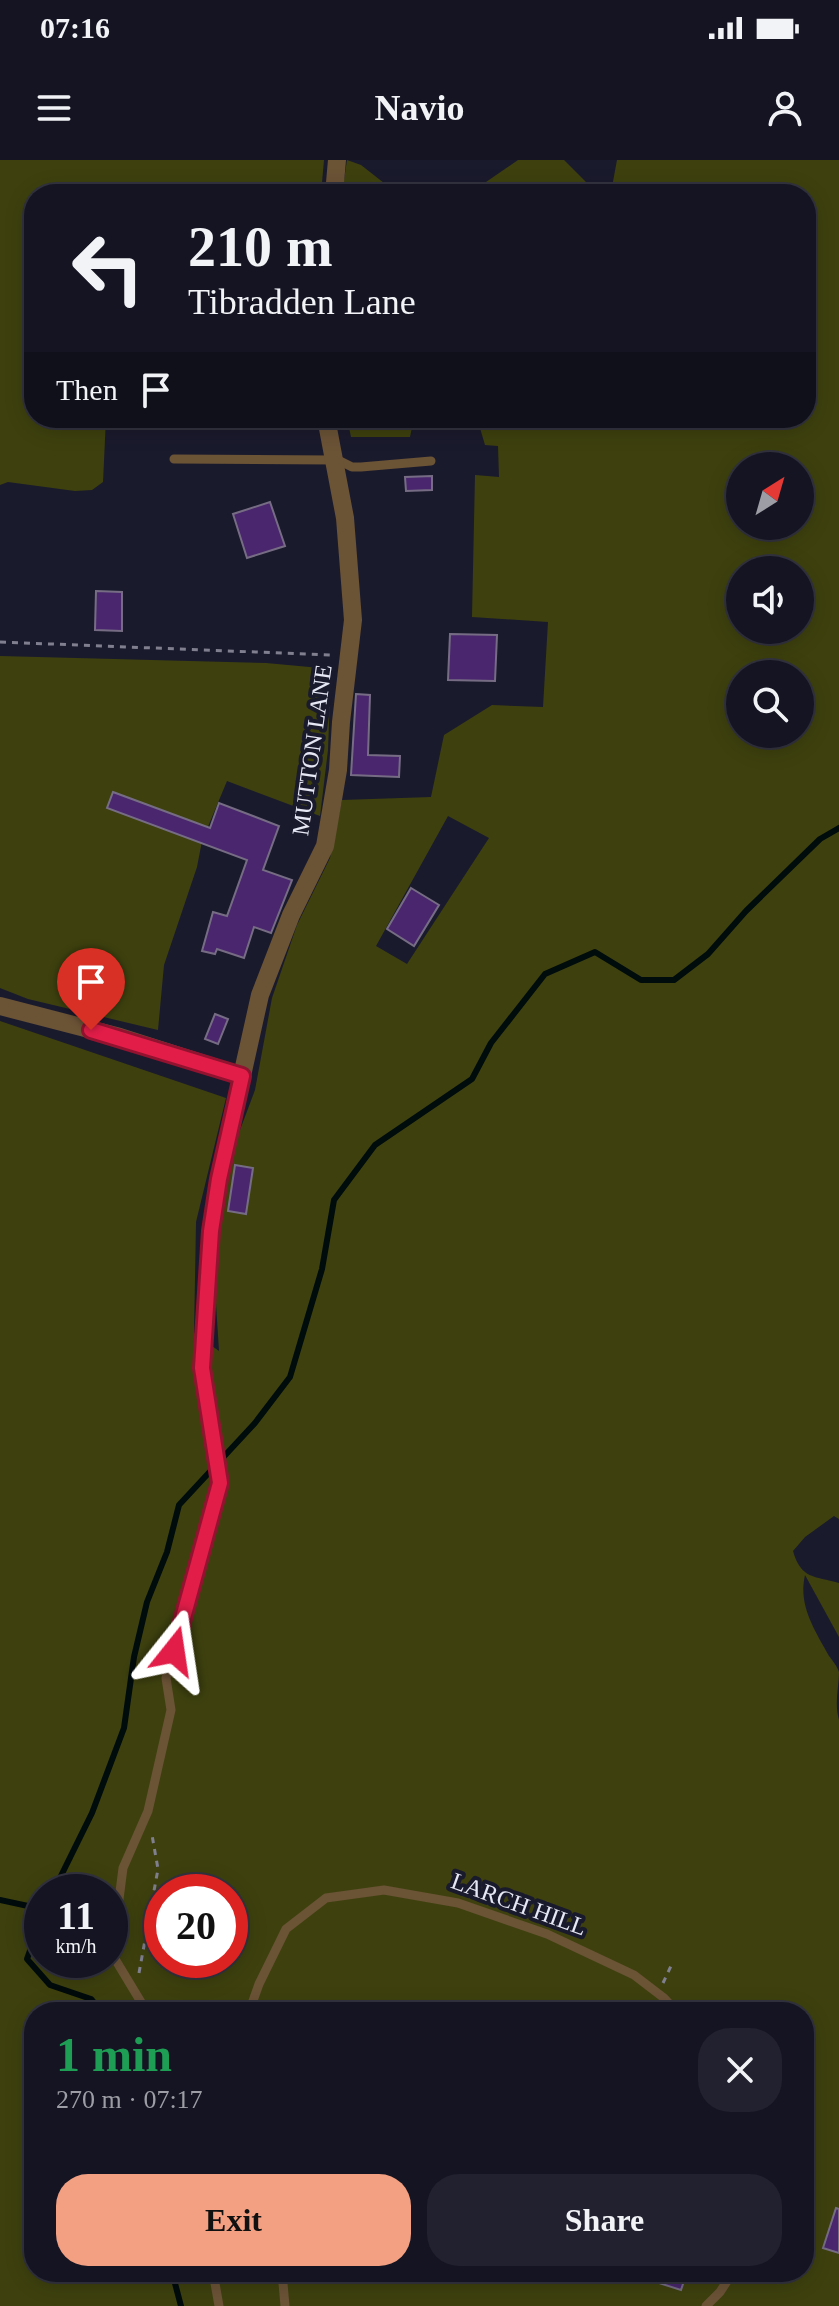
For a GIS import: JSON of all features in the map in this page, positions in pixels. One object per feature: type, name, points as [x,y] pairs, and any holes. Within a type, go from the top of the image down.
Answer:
[{"type":"street","points":[[335,184],[337,160]]},
{"type":"street","name":"MUTTON LANE","points":[[242,1076],[260,995],[291,915],[325,846],[338,770],[353,620],[345,518],[328,428]]},
{"type":"street","points":[[0,1006],[120,1037],[242,1076],[211,1231],[202,1368],[206,1394]]},
{"type":"lane","points":[[174,459],[334,458],[352,467],[431,461]]},
{"type":"lane","points":[[140,2002],[112,1954],[123,1868],[148,1811],[171,1710],[166,1678],[220,1483],[206,1394]]},
{"type":"lane","name":"LARCH HILL","points":[[253,2002],[286,1929],[326,1898],[384,1890],[458,1903],[547,1934],[634,1975],[668,2002]]},
{"type":"lane","points":[[215,2282],[219,2306]]},
{"type":"lane","points":[[283,2282],[285,2306]]},
{"type":"lane","points":[[706,2306],[726,2282]]},
{"type":"path","points":[[0,642],[349,656]]},
{"type":"path","points":[[135,1994],[158,1869],[148,1811]]},
{"type":"shaded area","points":[[0,160],[324,160],[322,184],[24,184],[24,428],[106,428],[103,482],[92,490],[75,491],[8,482],[0,485]]},
{"type":"shaded area","points":[[347,160],[361,165],[385,184],[343,184]]},
{"type":"shaded area","points":[[518,160],[564,160],[588,184],[486,184]]},
{"type":"shaded area","points":[[617,160],[839,160],[839,1519],[834,1516],[805,1537],[793,1551],[804,1572],[839,1583],[839,1637],[805,1575],[803,1586],[809,1617],[839,1672],[839,2306],[0,2306],[0,1021],[226,1098],[196,1222],[194,1333],[219,1351],[214,1272],[225,1170],[255,1090],[272,998],[297,925],[330,858],[342,800],[431,797],[444,735],[492,705],[543,707],[548,622],[472,617],[475,475],[499,477],[498,446],[485,445],[480,428],[816,428],[816,184],[613,184]],"holes":[[[448,816],[489,838],[407,964],[376,946]]]},
{"type":"shaded area","points":[[349,428],[412,428],[410,437],[351,437]]},
{"type":"shaded area","points":[[0,656],[266,663],[331,669],[328,750],[320,816],[227,781],[202,841],[197,867],[164,965],[158,1030],[28,999],[0,988]]},
{"type":"building","points":[[432,476],[432,490],[406,491],[405,477]]},
{"type":"building","points":[[270,502],[285,546],[247,558],[233,514]]},
{"type":"building","points":[[96,591],[122,592],[122,631],[95,630]]},
{"type":"building","points":[[450,634],[497,635],[495,681],[448,680]]},
{"type":"building","points":[[356,694],[370,695],[368,755],[400,756],[399,777],[351,775]]},
{"type":"building","points":[[113,792],[210,828],[219,803],[279,826],[263,870],[292,880],[271,933],[254,927],[244,958],[217,949],[215,954],[202,951],[213,912],[227,916],[247,860],[107,808]]},
{"type":"building","points":[[411,888],[439,905],[414,946],[387,929]]},
{"type":"building","points":[[215,1014],[228,1019],[218,1044],[205,1039]]},
{"type":"building","points":[[235,1165],[253,1168],[246,1214],[228,1211]]},
{"type":"building","points":[[836,2208],[839,2209],[839,2253],[823,2248]]},
{"type":"building","points":[[656,2282],[684,2282],[681,2290]]},
{"type":"waterway","points":[[62,1874],[92,1813],[124,1728],[134,1657],[147,1602],[167,1552],[179,1505],[255,1423],[290,1377],[322,1269],[334,1200],[375,1145],[472,1079],[491,1043],[545,974],[595,952],[641,980],[674,980],[708,954],[746,911],[820,839],[839,828]]},
{"type":"waterway","points":[[0,1900],[24,1905]]},
{"type":"waterway","points":[[44,1978],[50,1985],[94,2002]]},
{"type":"waterway","points":[[175,2282],[181,2306]]},
{"type":"route","points":[[91,1030],[242,1076],[211,1231],[202,1368],[220,1483],[174,1651]]}]
